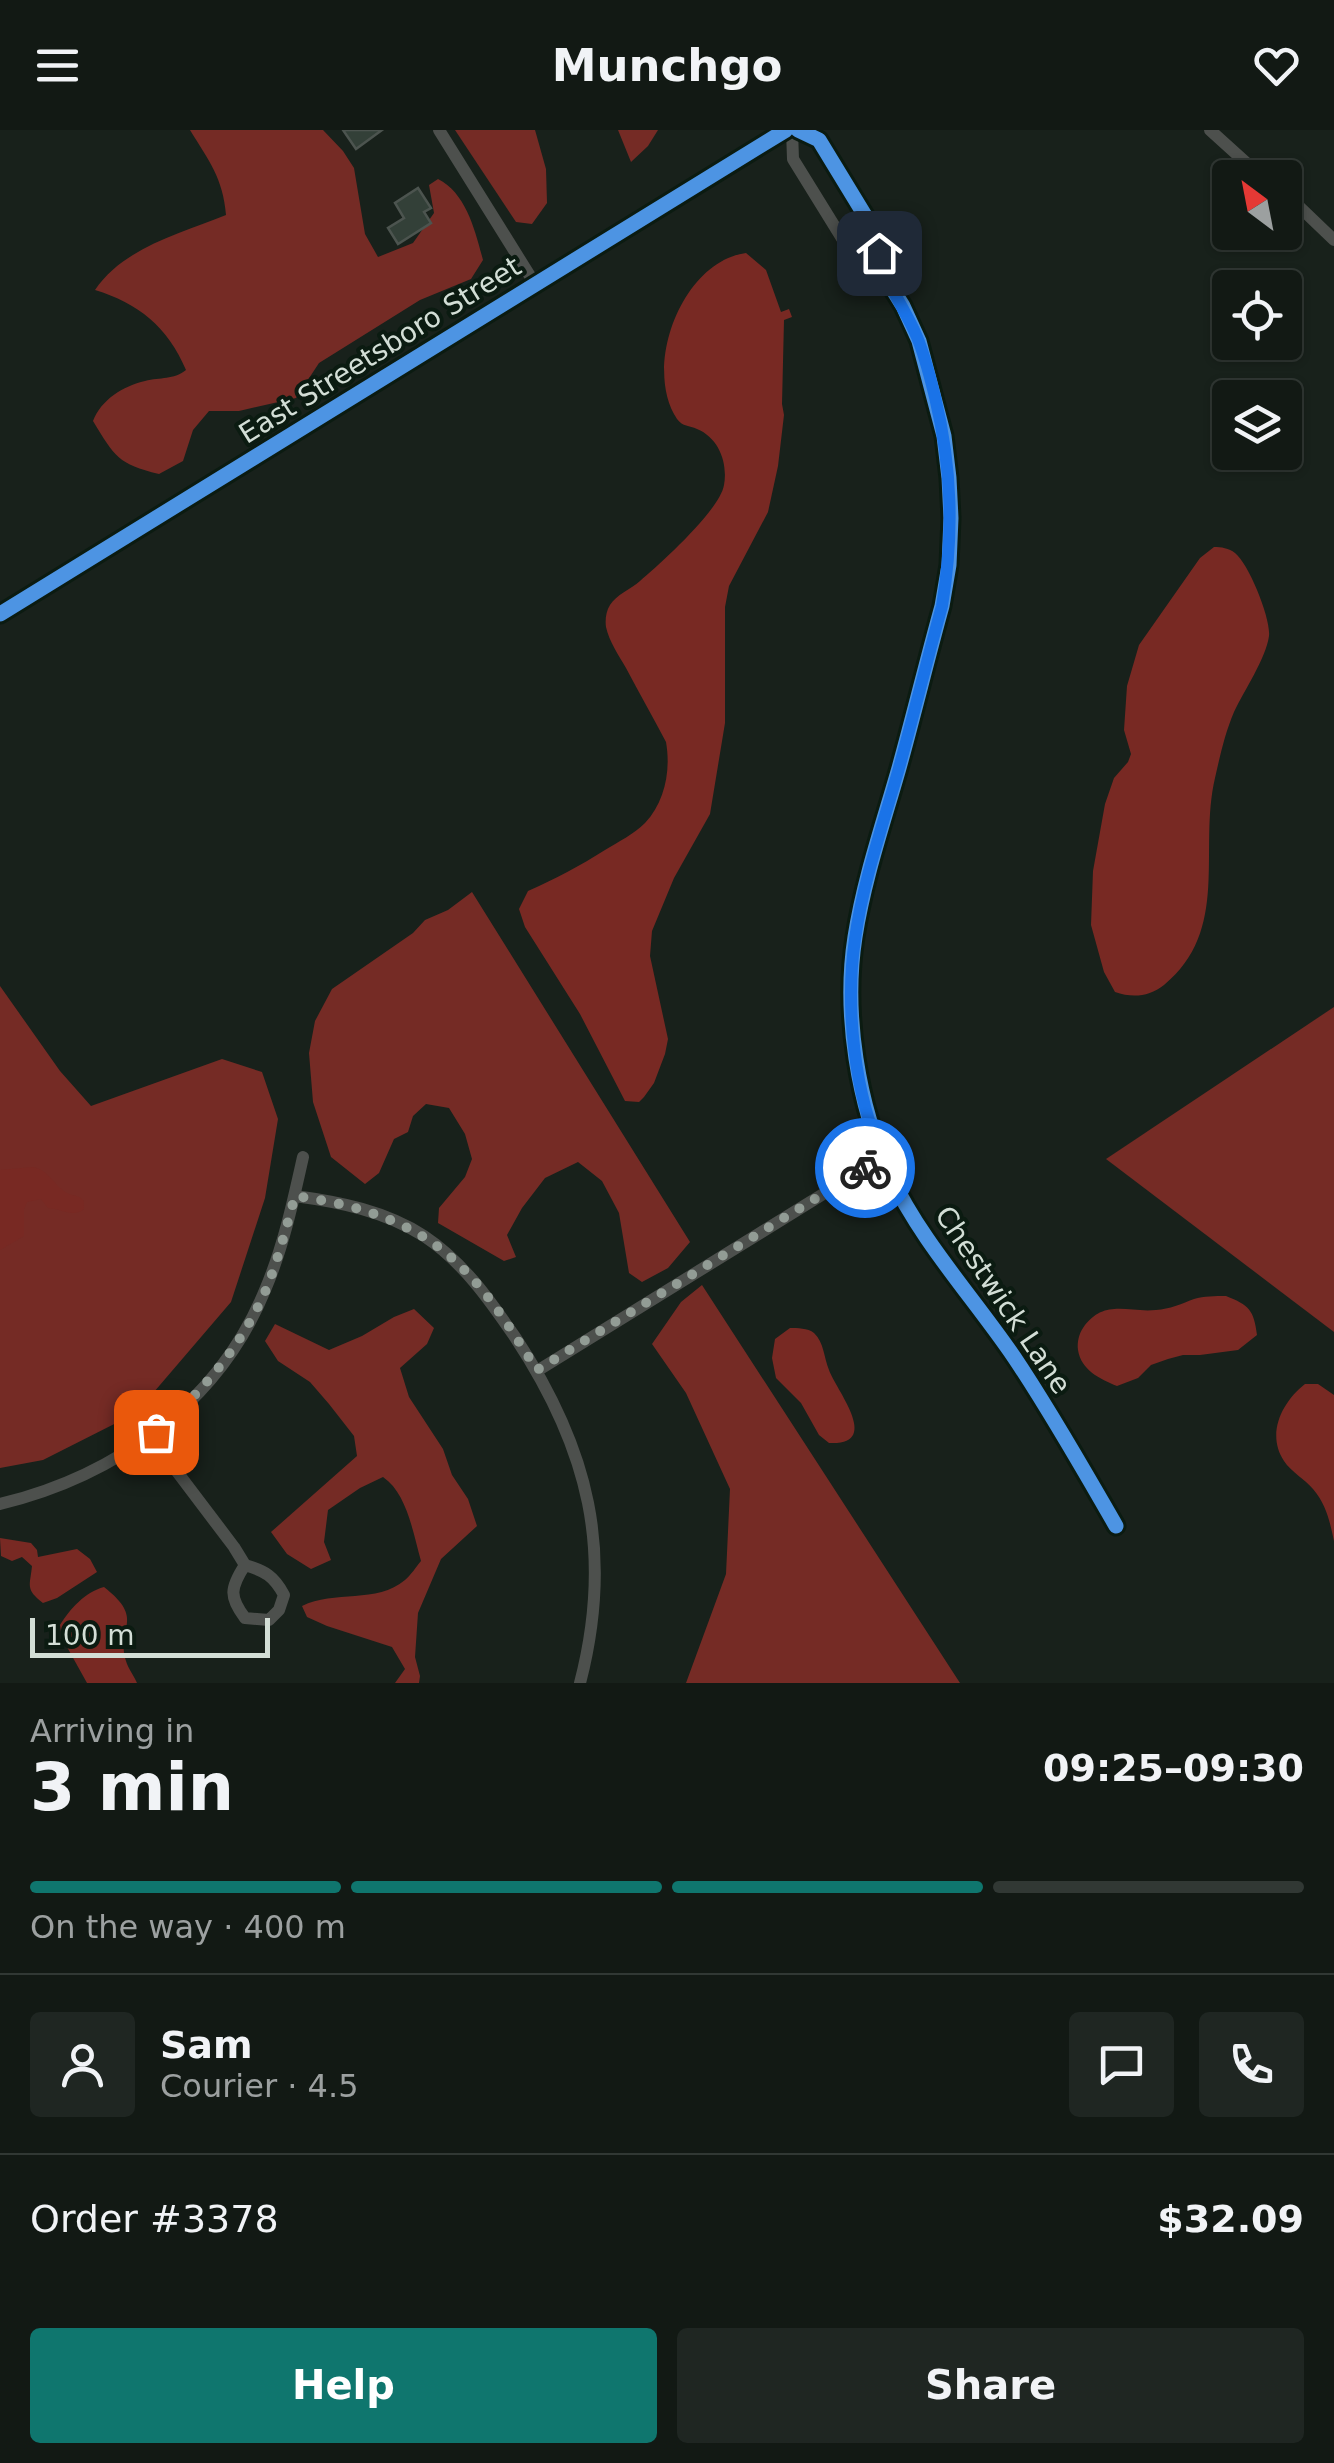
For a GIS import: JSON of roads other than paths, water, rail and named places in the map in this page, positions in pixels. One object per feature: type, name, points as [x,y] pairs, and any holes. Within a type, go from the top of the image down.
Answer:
[{"type":"main road","name":"East Streetsboro Street","points":[[0,614],[534,284],[792,130]]},
{"type":"street","points":[[439,130],[534,284]]},
{"type":"street","name":"Chestwick Lane","points":[[883,274],[848,248],[793,159],[792,130],[819,140],[875,232],[883,274],[919,340],[933,390],[944,436],[951,518],[942,606],[867,878],[854,940],[854,1046],[860,1084],[892,1178],[921,1227],[1060,1428],[1116,1526]]},
{"type":"street","points":[[1210,130],[1244,160]]},
{"type":"street","points":[[1302,210],[1334,240]]},
{"type":"street","points":[[537,1370],[883,1156]]},
{"type":"street","points":[[0,1504],[90,1473],[150,1436],[206,1385],[246,1329],[266,1288],[303,1157]]},
{"type":"street","points":[[295,1196],[364,1208],[423,1236],[447,1253],[495,1307],[537,1370],[578,1462],[594,1532],[595,1607],[580,1683]]},
{"type":"street","points":[[150,1436],[245,1566],[275,1579],[284,1595],[279,1610],[269,1620],[245,1618],[234,1603],[234,1582],[245,1566]]}]
